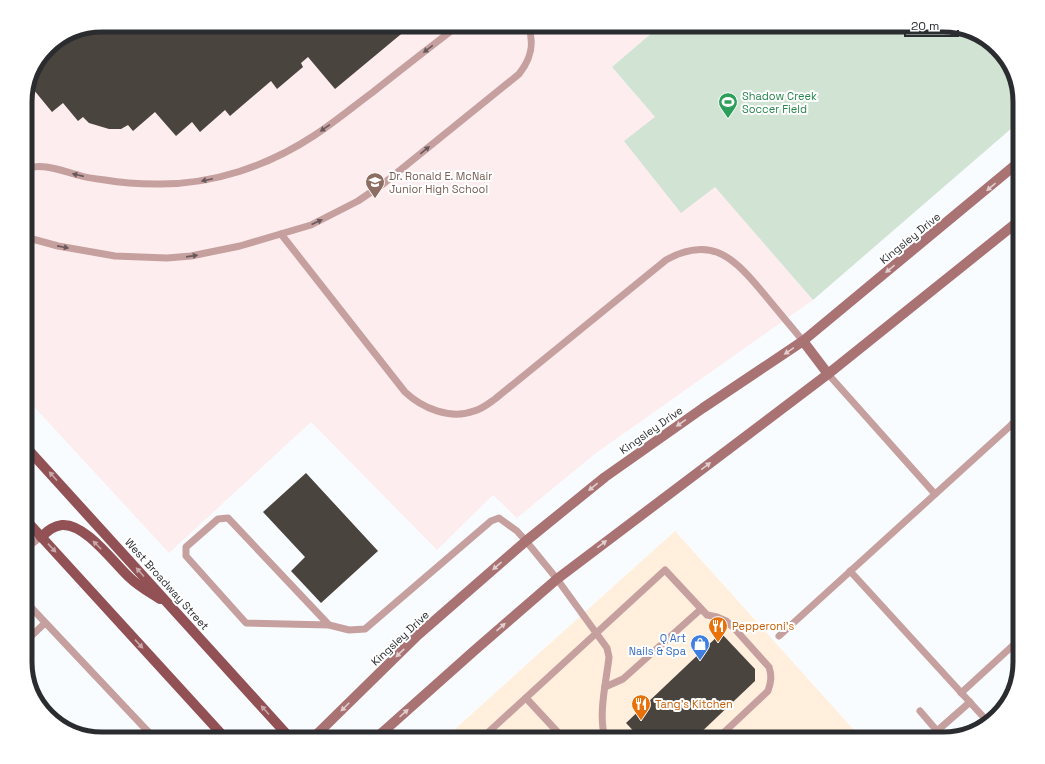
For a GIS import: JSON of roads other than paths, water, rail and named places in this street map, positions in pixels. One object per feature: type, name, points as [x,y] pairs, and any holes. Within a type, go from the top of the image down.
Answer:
[{"type":"main road","name":"Kingsley Drive","points":[[319,732],[418,635],[526,541],[605,477],[703,408],[803,341],[1013,167]]},
{"type":"main road","points":[[383,732],[557,578],[828,374],[1013,226]]},
{"type":"main road","points":[[803,341],[828,374]]},
{"type":"main road","name":"West Broadway Street","points":[[32,454],[285,732]]},
{"type":"main road","points":[[41,537],[53,527],[64,525],[76,528],[88,535],[138,584],[170,605]]},
{"type":"main road","points":[[32,527],[220,732]]},
{"type":"lane","points":[[32,167],[37,166],[80,176],[128,183],[184,184],[205,181],[253,167],[296,147],[321,131],[450,32]]},
{"type":"lane","points":[[32,239],[58,246],[115,256],[167,258],[215,252],[311,225],[358,201],[393,176],[519,74],[528,60],[532,48],[530,32]]},
{"type":"lane","points":[[281,234],[405,392],[415,401],[438,411],[461,413],[472,412],[484,407],[666,260],[677,253],[688,250],[700,249],[714,251],[734,261],[746,272],[803,341]]},
{"type":"lane","points":[[828,374],[935,494]]},
{"type":"lane","points":[[779,636],[1012,424]]},
{"type":"lane","points":[[329,625],[228,518],[218,519],[186,547],[186,556],[246,623],[329,625],[350,630],[365,628],[491,521],[499,518],[526,541],[557,578],[607,648],[609,657],[602,716],[603,732]]},
{"type":"lane","points":[[32,544],[41,537]]},
{"type":"lane","points":[[489,732],[665,570],[707,615],[717,616],[734,628],[768,667],[771,674],[771,682],[768,691],[724,732]]},
{"type":"lane","points":[[850,571],[985,718]]},
{"type":"lane","points":[[32,609],[148,732]]},
{"type":"lane","points":[[605,688],[623,679],[701,609]]},
{"type":"lane","points":[[32,635],[45,623]]},
{"type":"lane","points":[[961,693],[1013,645]]},
{"type":"lane","points":[[526,698],[558,732]]},
{"type":"lane","points":[[920,711],[937,731],[970,702]]},
{"type":"place","name":"Shadow Creek Soccer Field","points":[[728,119]]},
{"type":"place","name":"Dr. Ronald E. McNair Junior High School","points":[[375,199]]},
{"type":"place","name":"Pepperoni's","points":[[718,643]]},
{"type":"place","name":"Q Art Nails & Spa","points":[[700,661]]},
{"type":"place","name":"Tang's Kitchen","points":[[641,721]]}]
